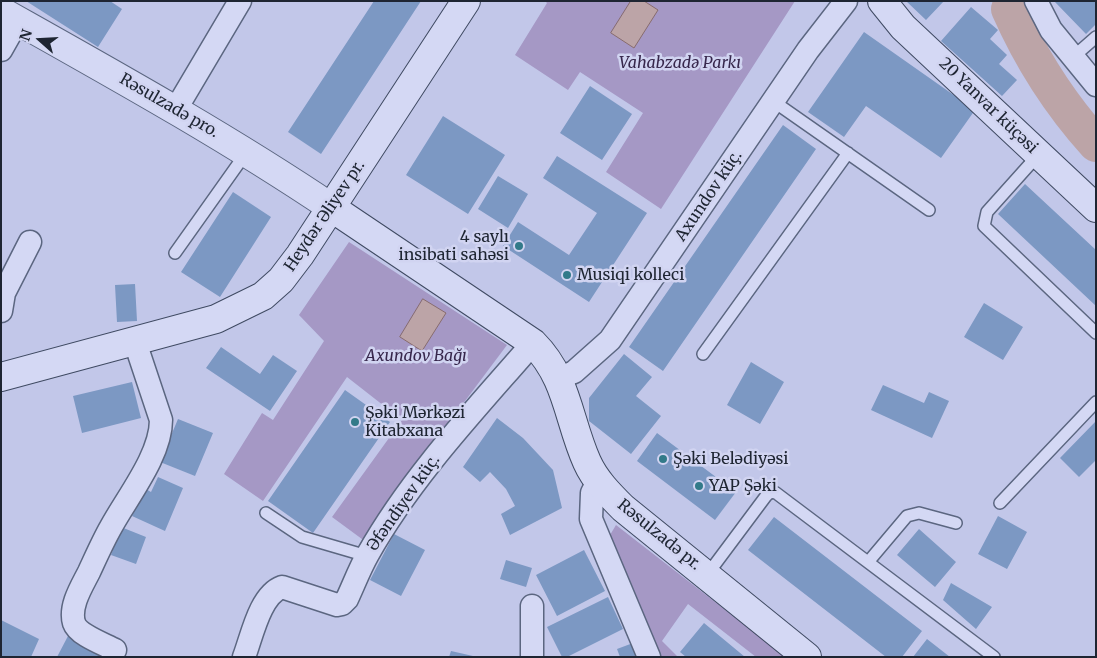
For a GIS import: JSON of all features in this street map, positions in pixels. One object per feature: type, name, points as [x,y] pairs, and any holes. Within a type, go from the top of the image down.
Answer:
[{"type":"main road","name":"Heydər Əliyev pr.","points":[[1,377],[216,319],[263,296],[281,280],[295,262],[466,1]]},
{"type":"main road","name":"20 Yanvar küçəsi","points":[[882,1],[903,27],[1096,208]]},
{"type":"main road","name":"Rəsulzadə pro.","points":[[10,16],[176,109],[247,152],[534,344]]},
{"type":"main road","name":"Rəsulzadə pr.","points":[[534,344],[546,356],[560,378],[587,462],[598,481],[622,508],[807,657]]},
{"type":"street","points":[[176,109],[240,1]]},
{"type":"street","name":"Axundov küç.","points":[[560,378],[574,372],[610,340],[808,50],[846,1]]},
{"type":"street","points":[[1036,1],[1051,30],[1096,85]]},
{"type":"street","points":[[1,50],[10,16]]},
{"type":"street","points":[[1,311],[4,294],[30,242]]},
{"type":"street","points":[[115,650],[80,631],[74,624],[74,611],[83,583],[110,529],[156,448],[161,433],[161,420],[157,405],[136,342]]},
{"type":"street","name":"Əfəndiyev küç.","points":[[244,657],[266,600],[273,590],[282,587],[337,605],[342,604],[347,599],[367,556],[395,510],[444,445],[534,344]]},
{"type":"street","points":[[598,481],[591,499],[591,519],[649,657]]},
{"type":"street","points":[[532,606],[532,657]]},
{"type":"lane","points":[[1072,58],[1096,37]]},
{"type":"lane","points":[[774,101],[929,210]]},
{"type":"lane","points":[[175,253],[247,152]]},
{"type":"lane","points":[[703,354],[848,153]]},
{"type":"lane","points":[[1039,154],[987,212],[984,226],[1096,333]]},
{"type":"lane","points":[[1000,503],[1096,402]]},
{"type":"lane","points":[[707,575],[770,492],[776,493],[869,561],[994,657]]},
{"type":"lane","points":[[266,513],[302,536],[367,556]]},
{"type":"lane","points":[[869,561],[907,516],[919,513],[956,523]]},
{"type":"green space","name":"Vahabzadə Parkı","points":[[545,1],[795,1],[661,209],[606,172],[643,113],[580,72],[568,90],[515,55],[547,3]]},
{"type":"green space","name":"Axundov Bağı","points":[[349,242],[507,345],[462,405],[366,542],[332,517],[402,420],[347,377],[263,501],[224,474],[262,413],[273,420],[324,341],[299,315]]},
{"type":"green space","points":[[616,525],[786,657],[756,657],[688,604],[662,641],[678,657],[661,657],[610,535]]},
{"type":"shaded area","points":[[631,1],[644,1],[658,10],[634,48],[611,33]]},
{"type":"shaded area","points":[[423,299],[446,313],[422,351],[400,337]]},
{"type":"building","points":[[26,1],[110,1],[122,9],[98,47]]},
{"type":"building","points":[[374,1],[421,1],[321,154],[288,132]]},
{"type":"building","points":[[906,1],[944,1],[926,20]]},
{"type":"building","points":[[1054,1],[1096,1],[1096,24],[1086,34]]},
{"type":"building","points":[[971,7],[998,30],[990,39],[1007,55],[999,64],[1017,80],[1002,96],[941,41]]},
{"type":"building","points":[[864,32],[975,110],[941,158],[866,106],[844,137],[808,112]]},
{"type":"building","points":[[590,86],[632,114],[602,160],[560,133]]},
{"type":"building","points":[[443,116],[505,155],[468,214],[406,175]]},
{"type":"building","points":[[783,125],[816,149],[663,371],[629,347]]},
{"type":"building","points":[[557,156],[647,213],[589,302],[503,246],[518,222],[569,255],[597,213],[543,178]]},
{"type":"building","points":[[498,176],[528,194],[508,228],[478,209]]},
{"type":"building","points":[[1025,184],[1096,250],[1096,306],[998,214]]},
{"type":"building","points":[[233,192],[271,217],[220,297],[181,272]]},
{"type":"building","points":[[135,284],[137,321],[117,322],[115,285]]},
{"type":"building","points":[[984,303],[1023,327],[1003,360],[964,337]]},
{"type":"building","points":[[221,347],[260,374],[273,355],[297,371],[270,411],[206,368]]},
{"type":"building","points":[[624,354],[652,377],[636,396],[661,416],[631,454],[589,421],[589,398]]},
{"type":"building","points":[[751,362],[784,382],[760,424],[727,405]]},
{"type":"building","points":[[132,382],[141,418],[82,433],[73,396]]},
{"type":"building","points":[[883,385],[924,403],[929,392],[949,401],[932,438],[871,410]]},
{"type":"building","points":[[345,390],[390,422],[313,533],[268,501]]},
{"type":"building","points":[[497,418],[523,438],[553,470],[562,508],[510,535],[501,514],[515,506],[506,489],[490,472],[480,482],[463,467]]},
{"type":"building","points":[[178,419],[213,433],[195,476],[160,462]]},
{"type":"building","points":[[1096,421],[1096,460],[1079,477],[1060,458]]},
{"type":"building","points":[[657,433],[736,492],[715,520],[637,461]]},
{"type":"building","points":[[158,477],[183,488],[165,531],[132,516],[144,488],[151,492]]},
{"type":"building","points":[[998,516],[1027,532],[1007,569],[978,554]]},
{"type":"building","points":[[774,517],[922,631],[902,657],[886,657],[748,550]]},
{"type":"building","points":[[121,527],[146,537],[136,564],[111,555]]},
{"type":"building","points":[[919,529],[956,562],[935,587],[897,555]]},
{"type":"building","points":[[394,534],[425,550],[401,596],[370,580]]},
{"type":"building","points":[[584,550],[605,591],[557,616],[536,575]]},
{"type":"building","points":[[506,560],[532,568],[526,587],[500,579]]},
{"type":"building","points":[[951,583],[992,607],[976,629],[943,600]]},
{"type":"building","points":[[608,597],[623,629],[567,657],[562,657],[547,627]]},
{"type":"building","points":[[1,620],[39,639],[31,657],[1,657]]},
{"type":"building","points":[[704,623],[745,657],[686,657],[680,652]]},
{"type":"building","points":[[68,636],[104,654],[102,657],[57,657]]},
{"type":"building","points":[[927,639],[950,657],[913,657]]},
{"type":"building","points":[[633,643],[639,657],[620,657],[617,649]]},
{"type":"building","points":[[451,651],[473,656],[473,657],[449,657]]},
{"type":"waterway","points":[[1009,9],[1036,63],[1070,113],[1096,144]]},
{"type":"place","name":"4 saylı insibati sahəsi","points":[[519,246]]},
{"type":"place","name":"Musiqi kolleci","points":[[567,275]]},
{"type":"place","name":"Şəki Mərkəzi Kitabxana","points":[[355,422]]},
{"type":"place","name":"Şəki Belədiyəsi","points":[[663,459]]},
{"type":"place","name":"YAP Şəki","points":[[699,486]]}]
